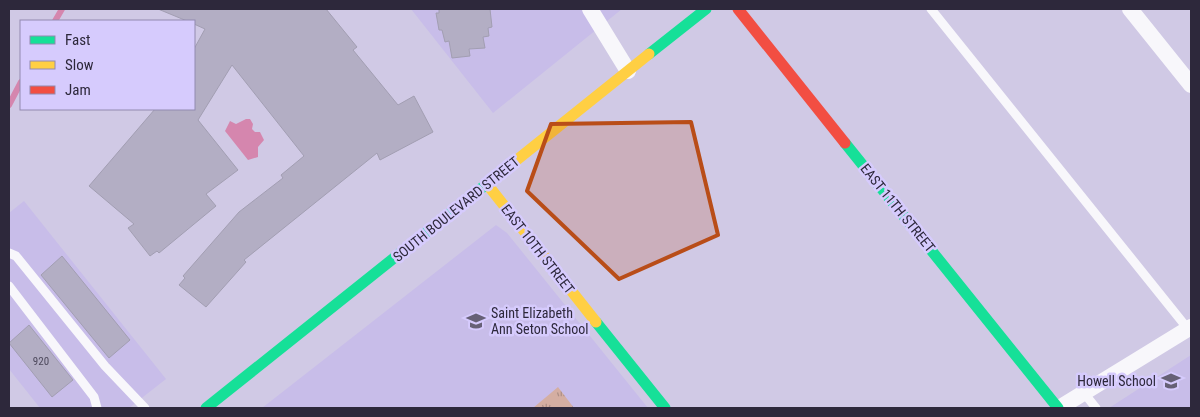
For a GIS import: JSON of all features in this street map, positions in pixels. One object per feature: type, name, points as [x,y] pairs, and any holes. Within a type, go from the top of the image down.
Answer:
[{"type":"street","points":[[590,9],[628,71]]},
{"type":"street","name":"SOUTH BOULEVARD STREET","points":[[206,408],[706,9]]},
{"type":"street","name":"EAST 11TH STREET","points":[[738,9],[1059,408]]},
{"type":"street","points":[[1130,9],[1191,85]]},
{"type":"street","name":"EAST 10TH STREET","points":[[487,184],[665,408]]},
{"type":"street","points":[[1059,408],[1190,328]]},
{"type":"lane","points":[[931,9],[1190,328]]},
{"type":"lane","points":[[9,253],[16,256],[105,366],[145,408]]},
{"type":"lane","points":[[9,286],[94,397],[97,408]]},
{"type":"lane","points":[[1084,393],[1096,408]]},
{"type":"highlighted area","points":[[691,122],[718,235],[619,279],[527,191],[551,124]]},
{"type":"shaded area","points":[[411,9],[622,9],[493,113]]},
{"type":"shaded area","points":[[250,119],[253,124],[252,129],[255,132],[260,132],[264,140],[258,147],[258,157],[248,160],[225,131],[230,121],[236,124]]},
{"type":"shaded area","points":[[24,201],[166,379],[129,408],[40,408],[9,369],[9,213]]},
{"type":"shaded area","name":"Saint Elizabeth Ann Seton School","points":[[496,225],[507,233],[648,408],[262,408]]},
{"type":"shaded area","name":"Howell School","points":[[1191,355],[1191,408],[1109,408]]},
{"type":"green space","points":[[558,387],[574,408],[533,408]]},
{"type":"building","points":[[158,9],[326,9],[357,47],[353,50],[398,105],[414,96],[433,132],[380,160],[377,153],[244,260],[246,262],[206,307],[179,285],[185,278],[183,276],[239,212],[283,178],[281,175],[304,156],[232,65],[198,120],[238,170],[206,194],[216,206],[159,253],[157,251],[150,256],[128,228],[134,224],[89,186],[154,110],[195,110],[195,47],[205,29],[195,24],[195,20],[185,20]]},
{"type":"building","points":[[439,9],[490,9],[492,27],[488,28],[489,36],[483,37],[485,48],[469,49],[470,56],[452,58],[449,41],[445,42],[442,30],[439,30],[436,13],[439,13]]},
{"type":"building","points":[[62,256],[130,340],[109,358],[41,275]]},
{"type":"building","points":[[29,325],[73,380],[52,397],[9,343]]},
{"type":"waterway","points":[[56,20],[62,9]]},
{"type":"waterway","points":[[9,105],[20,84]]},
{"type":"traffic: fast","points":[[649,54],[706,9]]},
{"type":"traffic: fast","points":[[845,143],[1058,408]]},
{"type":"traffic: fast","points":[[206,408],[503,171]]},
{"type":"traffic: fast","points":[[596,322],[665,408]]},
{"type":"traffic: slow","points":[[503,171],[649,54]]},
{"type":"traffic: slow","points":[[487,184],[596,322]]},
{"type":"traffic: jam","points":[[738,9],[845,143]]},
{"type":"place","name":"Saint Elizabeth Ann Seton School","points":[[476,321]]},
{"type":"place","name":"Howell School","points":[[1171,381]]}]
